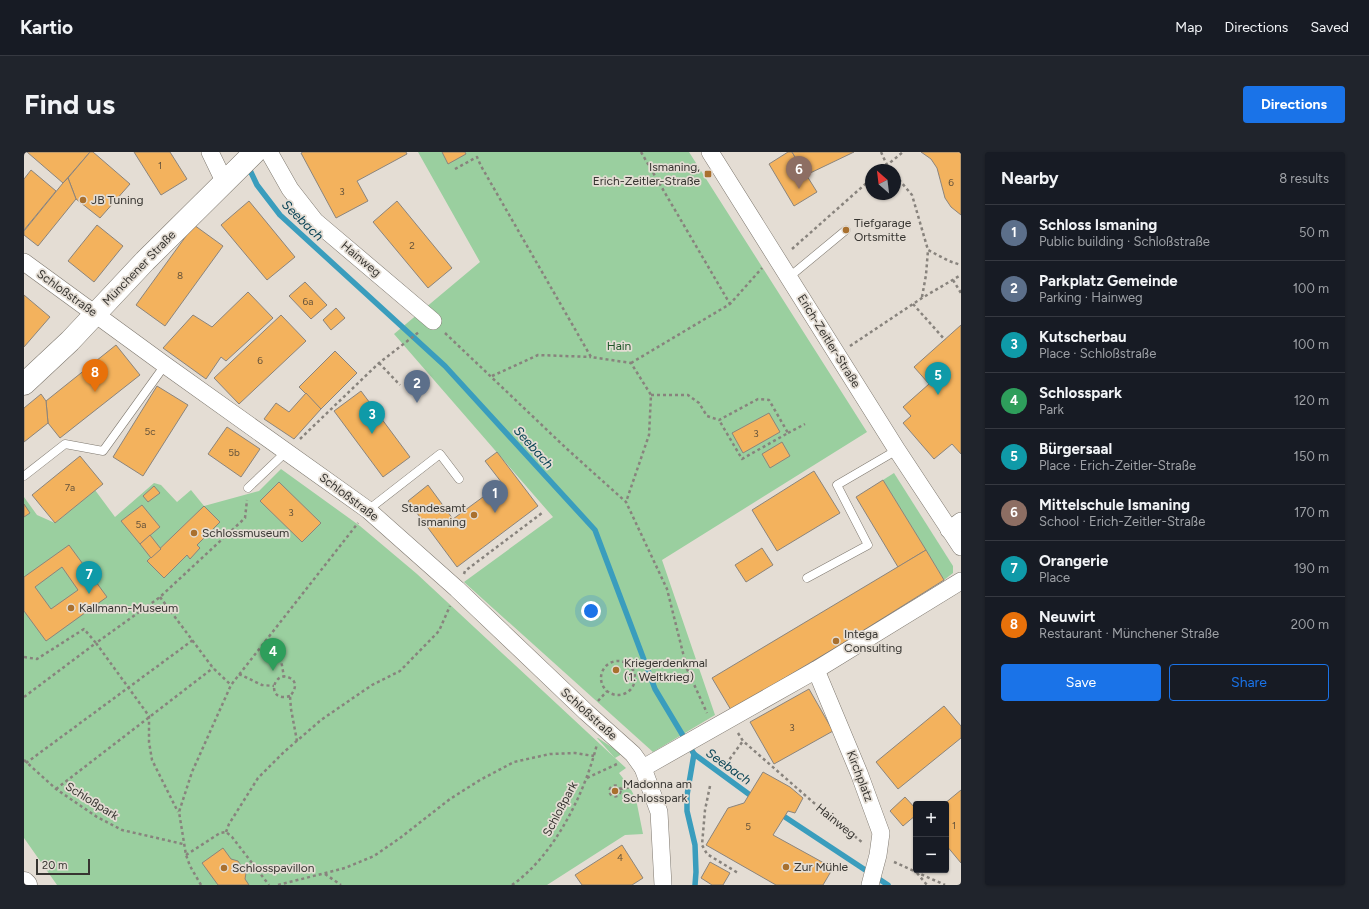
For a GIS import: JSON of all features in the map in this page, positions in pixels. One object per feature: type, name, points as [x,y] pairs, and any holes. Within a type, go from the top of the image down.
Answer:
[{"type":"main road","name":"Münchener Straße","points":[[24,384],[70,341],[145,261],[255,152]]},
{"type":"street","points":[[210,152],[230,176]]},
{"type":"street","name":"Hainweg","points":[[269,152],[290,189],[315,221],[433,321]]},
{"type":"street","name":"Erich-Zeitler-Straße","points":[[710,152],[897,450],[955,526],[961,547]]},
{"type":"street","name":"Schloßstraße","points":[[24,262],[368,510],[457,589],[586,712],[633,754],[643,768],[658,812],[663,885]]},
{"type":"street","points":[[643,768],[816,670],[961,581]]},
{"type":"street","name":"Kirchplatz","points":[[816,670],[860,772],[881,833],[874,872]]},
{"type":"lane","points":[[788,278],[846,230]]},
{"type":"lane","points":[[24,476],[64,444],[103,451],[165,365]]},
{"type":"lane","points":[[807,578],[868,545],[837,485],[897,450]]},
{"type":"lane","points":[[248,488],[287,451]]},
{"type":"lane","points":[[368,510],[440,454],[459,479]]},
{"type":"path","points":[[641,152],[730,304]]},
{"type":"path","points":[[881,152],[887,164]]},
{"type":"path","points":[[888,164],[903,152]]},
{"type":"path","points":[[455,169],[477,157],[591,357]]},
{"type":"path","points":[[901,182],[912,195],[928,250],[922,298]]},
{"type":"path","points":[[492,376],[538,355],[591,357],[631,363],[730,304],[762,268],[793,248],[865,184]]},
{"type":"path","points":[[928,250],[949,261],[961,265]]},
{"type":"path","points":[[837,355],[922,298],[961,275]]},
{"type":"path","points":[[953,280],[961,293]]},
{"type":"path","points":[[913,304],[945,340]]},
{"type":"path","points":[[433,321],[567,449],[626,502],[667,589],[687,669],[711,730]]},
{"type":"path","points":[[287,451],[379,364],[419,332]]},
{"type":"path","points":[[626,502],[649,435],[651,395],[631,363]]},
{"type":"path","points":[[379,364],[400,385]]},
{"type":"path","points":[[651,395],[688,395],[698,403],[707,416],[720,420],[742,460],[805,424]]},
{"type":"path","points":[[720,420],[758,399],[769,400],[788,433]]},
{"type":"path","points":[[24,697],[160,597],[245,518],[248,488]]},
{"type":"path","points":[[178,812],[192,772],[230,685],[368,510]]},
{"type":"path","points":[[465,571],[542,513]]},
{"type":"path","points":[[160,597],[213,668],[230,685]]},
{"type":"path","points":[[226,832],[228,824],[258,778],[284,752],[321,720],[372,685],[400,671],[439,631],[452,603]]},
{"type":"path","points":[[24,657],[37,659],[84,629],[96,644],[149,716],[149,742],[152,760],[178,812],[186,855],[190,866],[201,885]]},
{"type":"path","points":[[25,761],[193,640]]},
{"type":"path","points":[[266,640],[280,654],[284,677]]},
{"type":"path","points":[[621,661],[631,666],[634,671],[635,682],[633,688],[629,692],[618,696],[607,691],[603,687],[601,676],[606,666],[610,663],[621,661]]},
{"type":"path","points":[[56,788],[213,668]]},
{"type":"path","points":[[239,674],[262,685],[274,686]]},
{"type":"path","points":[[284,677],[290,678],[295,687],[294,692],[290,696],[284,698],[275,692],[274,686],[275,682],[279,678],[284,677]]},
{"type":"path","points":[[290,696],[297,741]]},
{"type":"path","name":"Schloßpark","points":[[512,885],[546,853],[568,818],[587,778],[597,743],[608,731]]},
{"type":"path","name":"Hainweg","points":[[740,737],[814,803],[874,872],[913,872]]},
{"type":"path","points":[[726,764],[743,740]]},
{"type":"path","points":[[278,885],[345,868],[374,856],[450,799],[480,780],[514,762],[550,754],[575,753],[594,756]]},
{"type":"path","points":[[587,778],[617,765],[633,754]]},
{"type":"path","name":"Schloßpark","points":[[25,761],[56,788],[97,817],[122,830],[183,844]]},
{"type":"path","points":[[620,789],[620,794],[616,796],[613,796],[610,792],[613,786],[618,786],[620,789],[634,787]]},
{"type":"path","points":[[710,786],[705,810],[702,845],[707,854],[738,873]]},
{"type":"path","points":[[186,855],[220,833],[226,832],[232,837],[269,885]]},
{"type":"path","points":[[917,873],[927,885]]},
{"type":"path","name":"Hainweg","points":[[918,873],[945,885]]},
{"type":"path","points":[[325,874],[341,885]]},
{"type":"green space","name":"Hain","points":[[418,152],[689,152],[867,432],[662,560],[715,715],[653,752],[464,582],[553,517],[394,334],[480,262]]},
{"type":"green space","points":[[281,469],[360,526],[417,574],[626,768],[619,773],[629,786],[636,799],[643,834],[625,835],[547,885],[57,885],[24,838],[24,497],[37,515],[55,523],[95,490],[115,517],[154,483],[161,485],[177,502],[191,490],[204,506],[259,491]]},
{"type":"green space","points":[[894,473],[953,566],[953,573],[944,580],[883,480]]},
{"type":"green space","points":[[597,738],[622,754],[615,758]]},
{"type":"building","points":[[27,152],[90,152],[63,183]]},
{"type":"building","points":[[90,152],[93,152],[130,184],[100,218],[76,199],[68,178]]},
{"type":"building","points":[[134,152],[170,152],[187,179],[161,195]]},
{"type":"building","points":[[406,152],[407,154],[357,181],[368,201],[336,218],[301,153]]},
{"type":"building","points":[[442,152],[465,152],[466,154],[448,164]]},
{"type":"building","points":[[788,152],[792,152],[817,192],[794,206],[769,164]]},
{"type":"building","points":[[792,152],[854,152],[806,175]]},
{"type":"building","points":[[921,152],[961,152],[961,215],[951,207],[945,198],[937,168],[931,159]]},
{"type":"building","points":[[31,170],[56,191],[24,230],[24,179]]},
{"type":"building","points":[[68,178],[76,199],[38,246],[24,235],[24,231]]},
{"type":"building","points":[[249,201],[295,257],[267,280],[221,225]]},
{"type":"building","points":[[397,201],[452,268],[428,288],[373,222]]},
{"type":"building","points":[[97,225],[123,246],[94,282],[68,261]]},
{"type":"building","points":[[194,225],[223,246],[165,326],[136,305]]},
{"type":"building","points":[[305,282],[327,305],[311,319],[289,296]]},
{"type":"building","points":[[248,292],[273,318],[226,361],[221,357],[206,379],[163,348],[193,315],[212,327]]},
{"type":"building","points":[[24,295],[50,317],[24,347]]},
{"type":"building","points":[[336,308],[345,318],[331,330],[323,320]]},
{"type":"building","points":[[281,315],[306,341],[239,404],[214,378]]},
{"type":"building","points":[[961,325],[961,454],[952,444],[934,459],[903,423],[911,416],[903,407],[929,384],[914,367]]},
{"type":"building","points":[[116,345],[140,375],[60,438],[48,423],[46,401]]},
{"type":"building","points":[[335,351],[357,373],[321,409],[299,387]]},
{"type":"building","points":[[157,386],[188,405],[143,476],[113,457]]},
{"type":"building","points":[[361,391],[410,457],[383,477],[334,411]]},
{"type":"building","points":[[306,393],[321,409],[294,439],[264,419],[276,403],[289,412]]},
{"type":"building","points":[[41,394],[46,401],[48,423],[24,442],[24,408]]},
{"type":"building","points":[[769,413],[780,432],[743,453],[732,433]]},
{"type":"building","points":[[227,427],[260,449],[241,477],[208,454]]},
{"type":"building","points":[[782,442],[790,456],[770,468],[762,454]]},
{"type":"building","points":[[497,452],[538,506],[457,567],[408,501],[428,485],[453,519],[502,483],[485,461]]},
{"type":"building","points":[[80,456],[103,484],[55,523],[32,495]]},
{"type":"building","points":[[814,471],[840,513],[777,551],[752,510]]},
{"type":"building","points":[[883,480],[926,550],[898,567],[856,497]]},
{"type":"building","points":[[279,482],[321,523],[302,542],[260,501]]},
{"type":"building","points":[[154,486],[160,493],[148,502],[143,496]]},
{"type":"building","points":[[24,504],[30,513],[24,517]]},
{"type":"building","points":[[142,505],[160,527],[140,544],[121,521]]},
{"type":"building","points":[[204,506],[220,522],[197,545],[200,548],[190,559],[187,555],[164,578],[147,561]]},
{"type":"building","points":[[150,535],[161,549],[151,558],[140,544]]},
{"type":"building","points":[[69,545],[107,597],[46,641],[24,611],[24,577]],"holes":[[[62,567],[78,590],[51,609],[35,587]]]},
{"type":"building","points":[[762,548],[773,565],[746,582],[735,565]]},
{"type":"building","points":[[926,550],[944,580],[840,645],[731,710],[712,678]]},
{"type":"building","points":[[809,689],[833,731],[774,764],[750,722]]},
{"type":"building","points":[[944,706],[961,726],[961,738],[898,789],[876,762]]},
{"type":"building","points":[[763,772],[790,787],[803,798],[795,813],[788,811],[773,835],[833,868],[823,885],[776,885],[706,845],[728,808],[744,803]]},
{"type":"building","points":[[961,790],[961,863],[949,849],[949,801],[948,801]]},
{"type":"building","points":[[905,797],[913,806],[913,818],[903,826],[890,811]]},
{"type":"building","points":[[622,845],[643,878],[632,885],[582,885],[575,875]]},
{"type":"building","name":"Schlosspavillon","points":[[223,848],[231,859],[238,861],[246,873],[245,879],[249,885],[218,885],[202,863]]},
{"type":"building","points":[[710,862],[730,873],[723,885],[712,885],[701,878]]},
{"type":"waterway","name":"Seebach","points":[[248,166],[257,185],[280,215],[445,366],[595,530],[655,689],[694,754],[750,795]]},
{"type":"waterway","points":[[694,754],[687,795],[687,811],[695,845],[695,885]]},
{"type":"waterway","name":"Seebach","points":[[785,817],[888,885]]},
{"type":"place","name":"Ismaning, Erich-Zeitler-Straße","points":[[708,174]]},
{"type":"place","name":"Mittelschule Ismaning","points":[[799,189]]},
{"type":"place","name":"JB Tuning","points":[[83,200]]},
{"type":"place","name":"Tiefgarage Ortsmitte","points":[[846,230]]},
{"type":"place","name":"Neuwirt","points":[[95,392]]},
{"type":"place","name":"Bürgersaal","points":[[938,395]]},
{"type":"place","name":"Parkplatz Gemeinde","points":[[417,403]]},
{"type":"place","name":"Kutscherbau","points":[[372,434]]},
{"type":"place","name":"Schloss Ismaning","points":[[495,513]]},
{"type":"place","name":"Standesamt Ismaning","points":[[474,515]]},
{"type":"place","name":"Schlossmuseum","points":[[194,533]]},
{"type":"place","name":"Orangerie","points":[[89,594]]},
{"type":"place","name":"Kallmann-Museum","points":[[71,608]]},
{"type":"place","name":"Intega Consulting","points":[[836,641]]},
{"type":"place","name":"Kriegerdenkmal (1. Weltkrieg)","points":[[616,670]]},
{"type":"place","name":"Schlosspark","points":[[273,671]]},
{"type":"place","name":"Madonna am Schlosspark","points":[[615,791]]},
{"type":"place","name":"Zur Mühle","points":[[786,867]]},
{"type":"place","name":"Schlosspavillon","points":[[224,868]]}]
